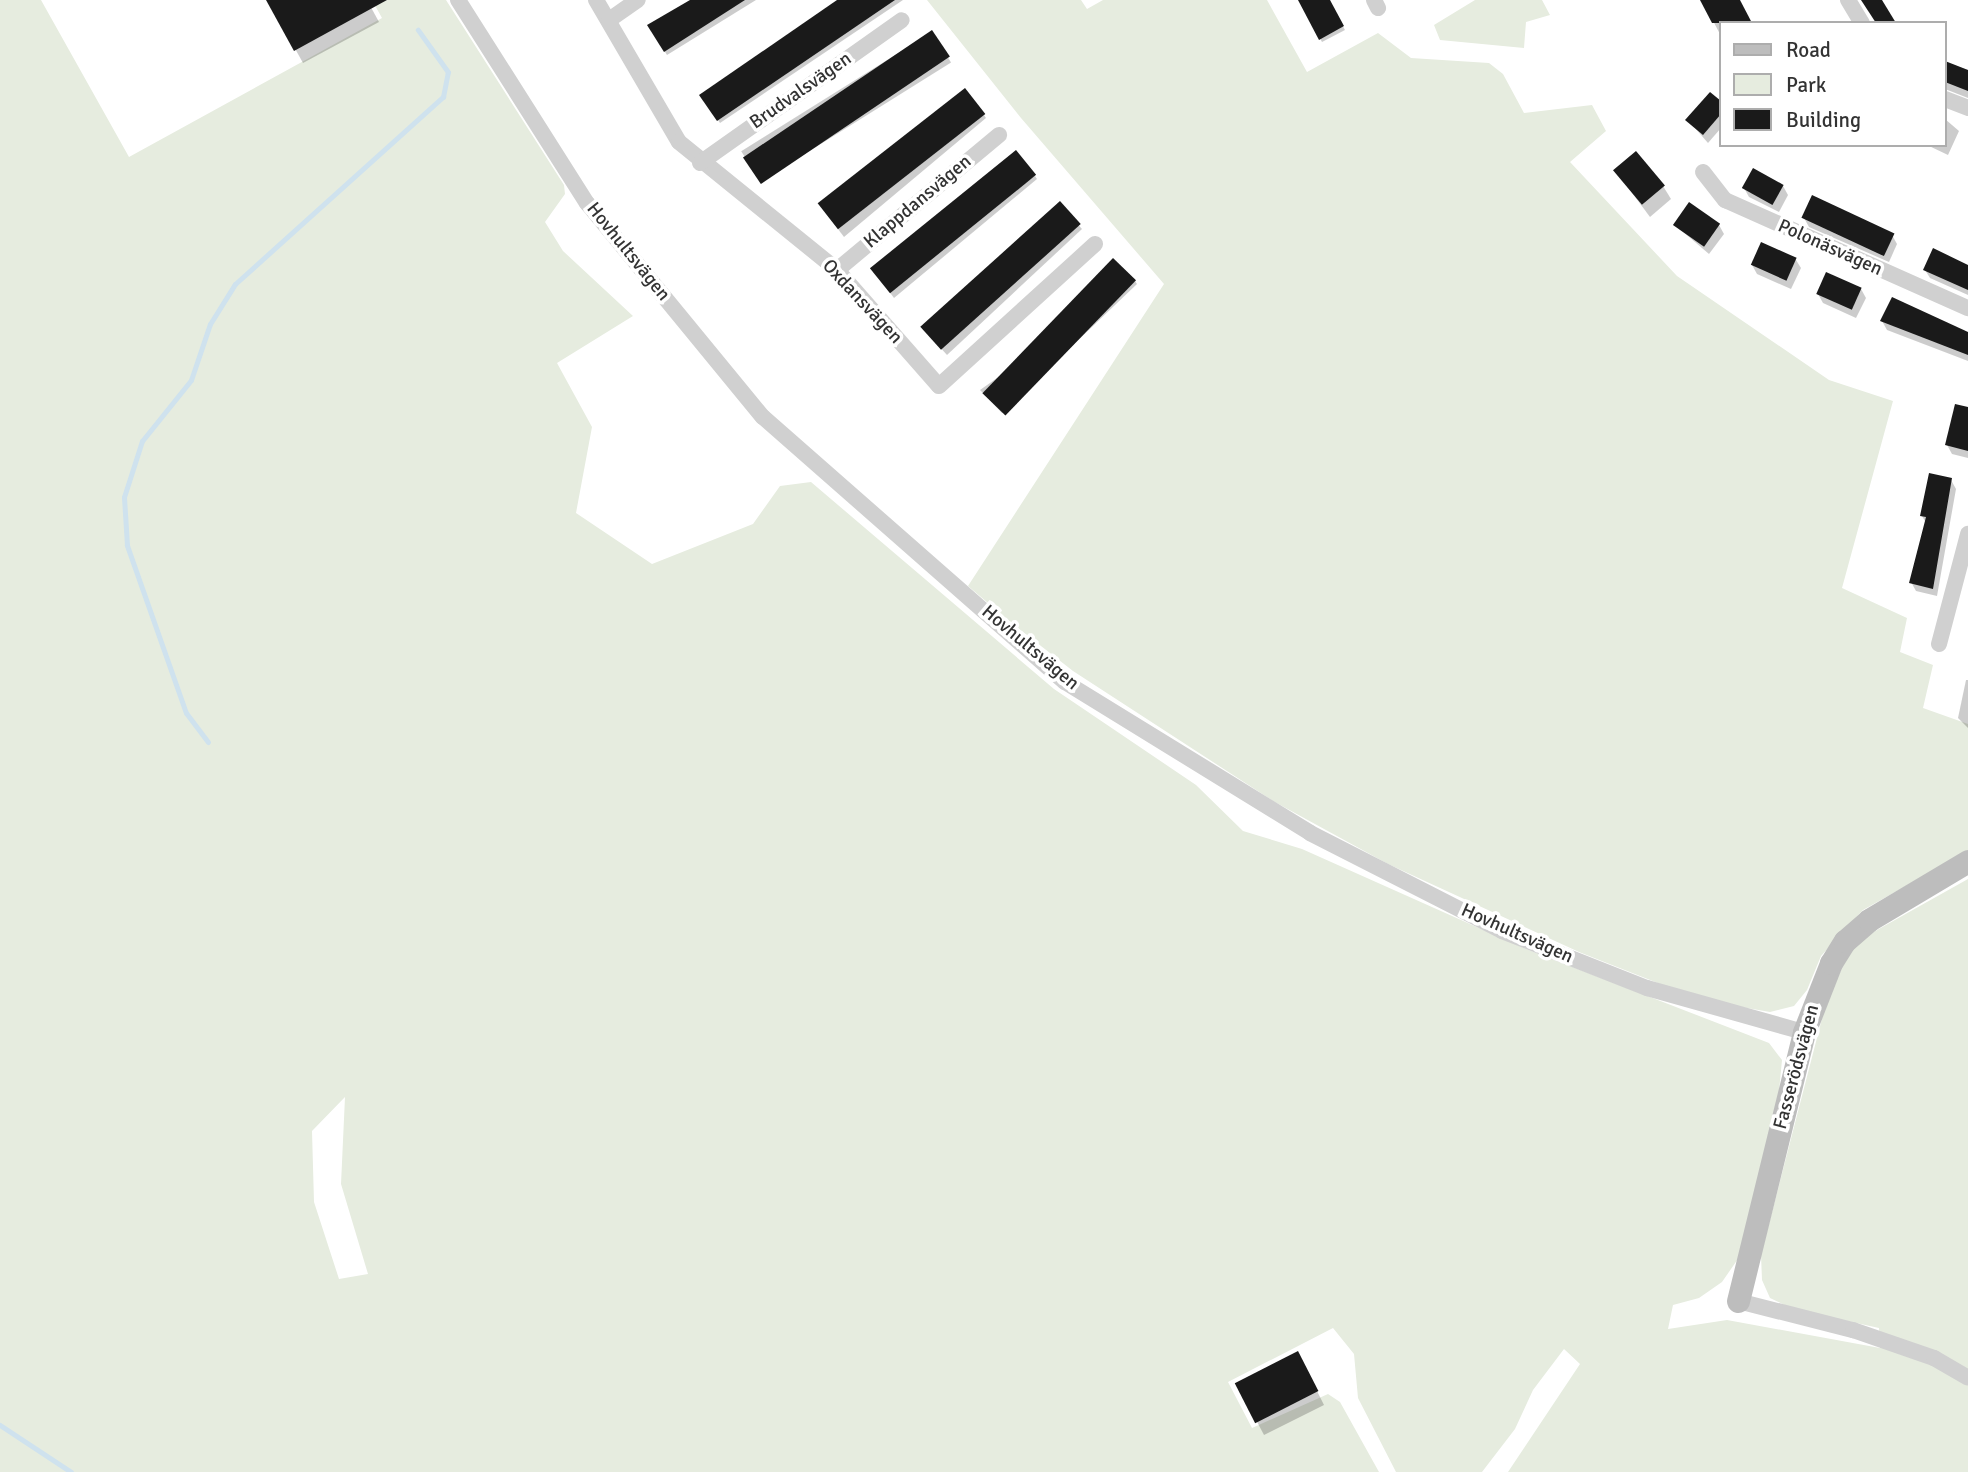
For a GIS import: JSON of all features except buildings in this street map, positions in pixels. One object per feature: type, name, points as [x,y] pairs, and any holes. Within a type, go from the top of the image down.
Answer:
[{"type":"street","name":"Hovhultsvägen","points":[[458,0],[587,203],[763,417],[1065,682],[1310,833],[1502,931],[1647,988],[1804,1032]]},
{"type":"street","name":"Oxdansvägen","points":[[596,0],[680,142],[701,163],[837,270],[940,386],[1095,244]]},
{"type":"street","points":[[609,20],[638,0]]},
{"type":"street","points":[[1848,0],[1861,21]]},
{"type":"street","name":"Brudvalsvägen","points":[[701,163],[902,20]]},
{"type":"street","points":[[1947,100],[1968,108]]},
{"type":"street","name":"Klappdansvägen","points":[[837,270],[999,135]]},
{"type":"street","name":"Polonäsvägen","points":[[1703,172],[1725,200],[1968,308]]},
{"type":"street","points":[[1939,644],[1968,534]]},
{"type":"street","name":"Fasserödsvägen","points":[[1738,1301],[1804,1032],[1830,962],[1845,941],[1868,920],[1968,861]]},
{"type":"street","points":[[1738,1301],[1853,1330],[1934,1358],[1968,1378]]},
{"type":"green space","points":[[0,0],[41,0],[129,157],[382,18],[372,0],[446,0],[564,185],[565,194],[545,222],[563,251],[633,316],[557,363],[592,427],[576,513],[652,564],[753,524],[780,486],[811,482],[1054,689],[1196,785],[1243,831],[1302,849],[1526,949],[1769,1043],[1782,1060],[1779,1091],[1740,1256],[1722,1282],[1699,1298],[1673,1305],[1668,1329],[1727,1320],[1880,1348],[1879,1328],[1793,1309],[1770,1298],[1762,1280],[1761,1255],[1827,999],[1846,960],[1861,939],[1968,879],[1968,1472],[1508,1472],[1580,1364],[1564,1349],[1533,1390],[1515,1429],[1482,1472],[1396,1472],[1358,1398],[1354,1354],[1333,1328],[1228,1382],[1252,1428],[1328,1394],[1340,1402],[1379,1472],[0,1472]],"holes":[[[345,1097],[341,1184],[368,1274],[339,1279],[314,1202],[312,1131]]]},
{"type":"green space","points":[[927,0],[1081,0],[1087,9],[1103,0],[1267,0],[1307,72],[1378,33],[1411,58],[1489,63],[1503,74],[1524,113],[1592,105],[1606,131],[1570,162],[1677,276],[1829,380],[1893,401],[1842,588],[1907,618],[1900,652],[1933,665],[1923,708],[1968,724],[1968,851],[1863,910],[1821,956],[1807,990],[1794,1006],[1770,1012],[1724,1004],[1673,989],[1579,952],[1388,864],[1273,801],[1073,671],[1014,625],[968,586],[1164,284],[1021,118]]},
{"type":"green space","points":[[1475,0],[1542,0],[1550,15],[1526,22],[1524,48],[1440,40],[1434,25]]},
{"type":"waterway","points":[[208,742],[186,713],[127,545],[124,497],[142,441],[191,380],[210,324],[235,284],[443,97],[448,72],[418,30]]},
{"type":"waterway","points":[[0,1425],[71,1472]]}]
